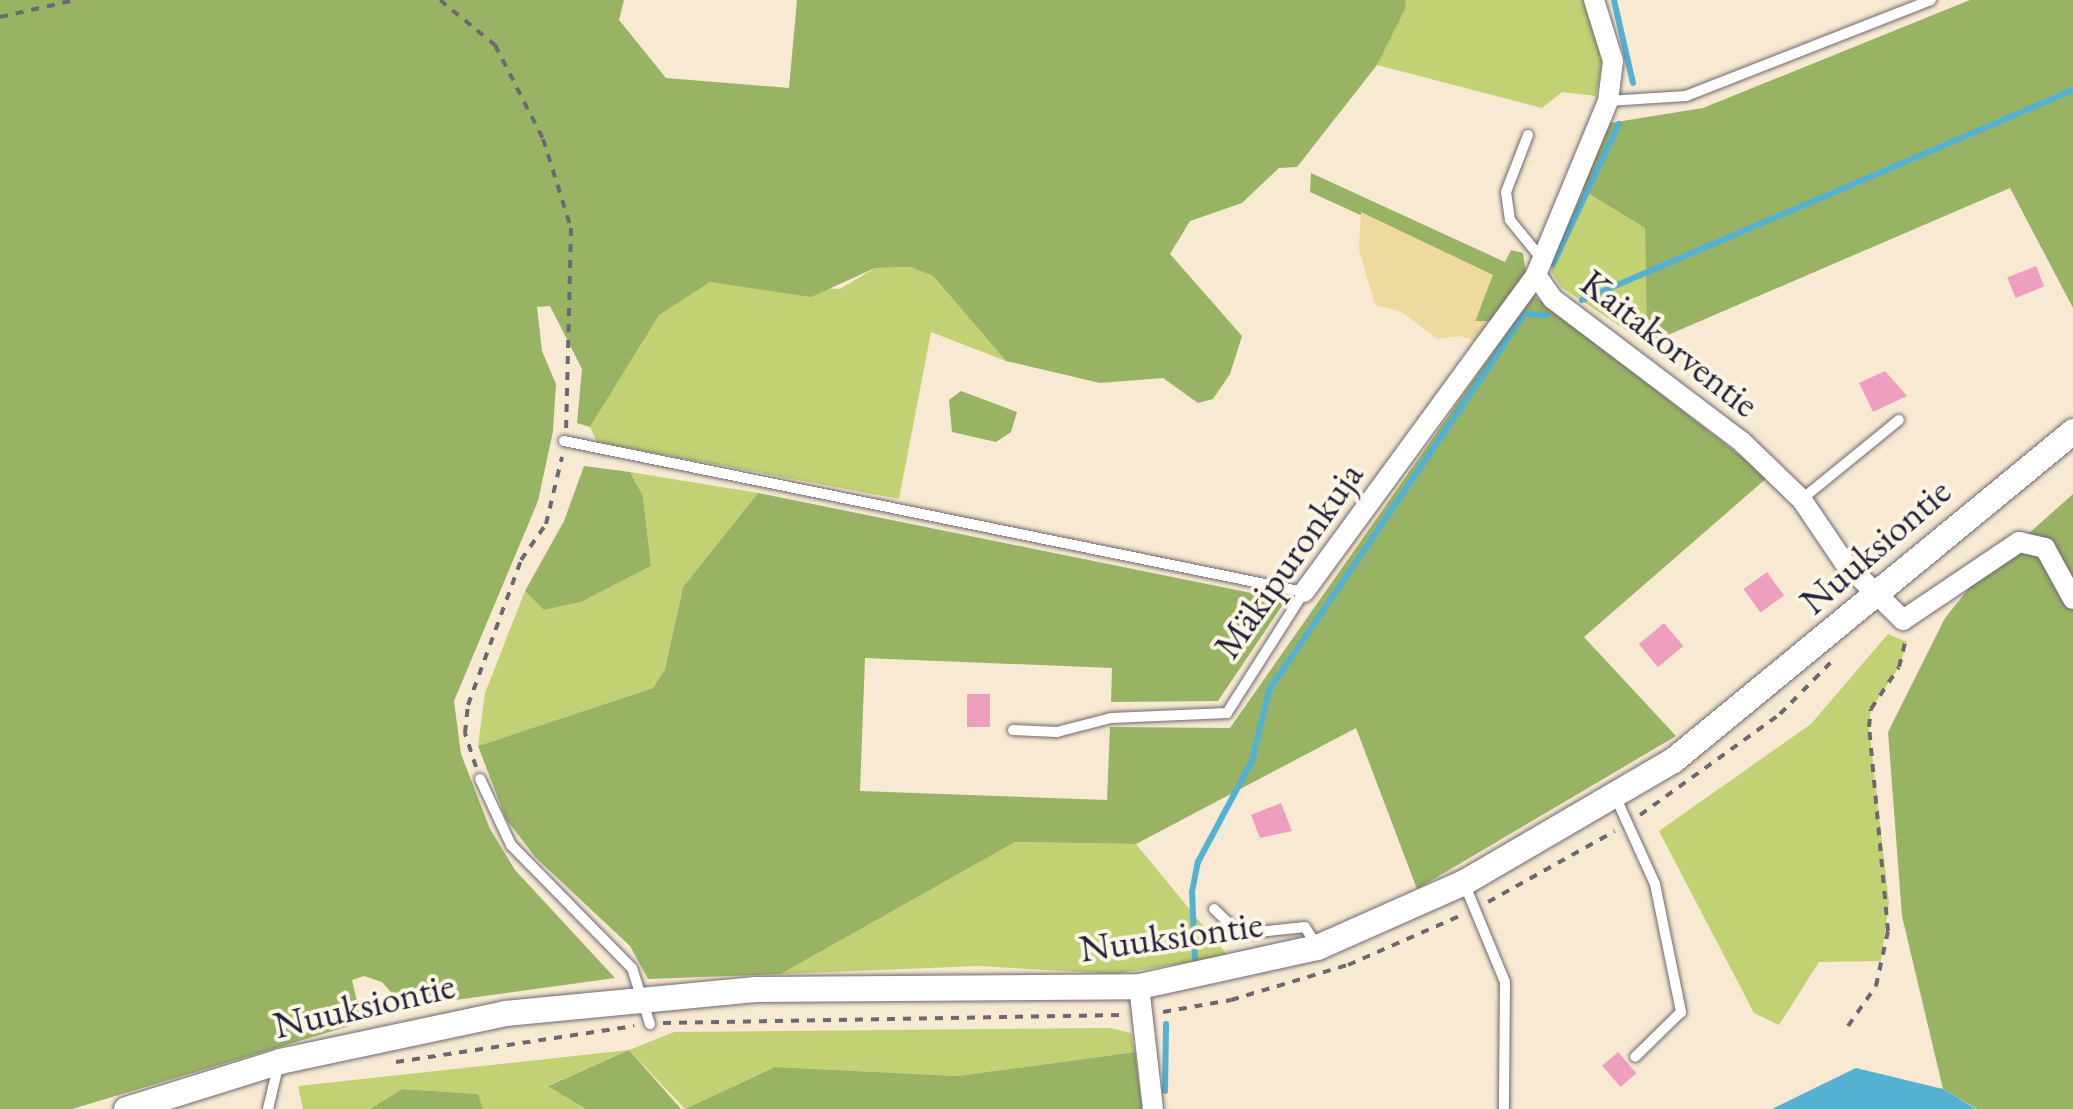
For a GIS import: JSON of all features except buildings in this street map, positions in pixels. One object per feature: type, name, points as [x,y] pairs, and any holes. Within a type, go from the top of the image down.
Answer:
[{"type":"street","name":"Kaitakorventie","points":[[1594,0],[1613,61],[1608,101],[1538,266],[1552,299],[1741,440],[1802,500],[1875,596],[1903,620]]},
{"type":"street","name":"Mäkipuronkuja","points":[[1304,592],[1538,266]]},
{"type":"street","name":"Nuuksiontie","points":[[126,1109],[280,1061],[504,1013],[642,997],[755,990],[1139,986],[1317,947],[1464,882],[1616,798],[1727,721],[2073,431]]},
{"type":"street","points":[[1903,620],[2019,542],[2045,548],[2073,599]]},
{"type":"street","points":[[1139,986],[1157,1107]]},
{"type":"lane","points":[[1608,101],[1686,96],[1931,0]]},
{"type":"lane","points":[[1528,135],[1506,192],[1510,220],[1538,266]]},
{"type":"lane","points":[[1802,500],[1900,420]]},
{"type":"lane","points":[[564,442],[1304,592]]},
{"type":"lane","name":"Mäkipuronkuja","points":[[1013,730],[1056,732],[1111,718],[1227,713],[1304,592]]},
{"type":"lane","points":[[480,779],[510,845],[611,942],[632,968],[650,1024]]},
{"type":"lane","points":[[1616,798],[1655,884],[1681,1012],[1636,1058]]},
{"type":"lane","points":[[1464,882],[1505,982],[1504,1109]]},
{"type":"lane","points":[[1214,908],[1240,934],[1306,927],[1317,947]]},
{"type":"lane","points":[[268,1109],[280,1061]]},
{"type":"path","points":[[0,17],[75,0]]},
{"type":"path","points":[[440,0],[494,45],[543,139],[571,228],[570,372],[564,442],[546,524],[521,560],[468,706],[466,734],[480,779]]},
{"type":"path","points":[[1848,1026],[1876,986],[1888,930],[1869,727],[1871,708],[1899,667],[1907,642],[1903,620]]},
{"type":"path","points":[[394,1062],[650,1024],[1142,1014],[1286,985],[1477,908],[1628,823],[1780,714],[1843,649]]},
{"type":"green space","points":[[0,0],[624,0],[619,20],[666,78],[789,88],[797,0],[1405,0],[1406,7],[1377,65],[1297,167],[1279,168],[1242,203],[1190,221],[1170,254],[1242,336],[1230,374],[1213,399],[1198,403],[1163,378],[1100,383],[1006,361],[933,276],[910,267],[875,268],[811,297],[710,282],[659,315],[590,427],[577,423],[582,369],[550,306],[537,307],[542,351],[556,384],[553,431],[538,501],[454,701],[461,754],[490,829],[515,870],[615,978],[404,1007],[382,982],[364,976],[352,980],[359,1010],[353,1025],[72,1109],[0,1109]]},
{"type":"green space","points":[[1405,0],[1585,0],[1604,55],[1596,96],[1562,92],[1542,108],[1377,65]]},
{"type":"green space","points":[[1970,0],[2073,0],[2073,308],[2010,188],[1647,344],[1645,228],[1581,189],[1610,123],[1703,108]]},
{"type":"green space","points":[[1311,173],[1505,262],[1511,250],[1523,253],[1526,272],[1495,321],[1475,322],[1492,275],[1310,192]]},
{"type":"green space","points":[[1581,189],[1645,228],[1647,344],[1561,287],[1552,273],[1550,259]]},
{"type":"green space","points":[[910,267],[933,276],[1006,361],[931,332],[899,499],[597,442],[590,427],[659,314],[710,282],[840,289],[875,268]]},
{"type":"green space","points":[[1533,295],[1768,477],[1584,637],[1676,736],[1417,889],[1356,728],[1136,844],[1015,842],[781,974],[648,979],[630,946],[536,858],[506,819],[478,746],[653,688],[665,669],[683,587],[758,493],[1286,600],[1218,701],[1111,702],[1112,668],[865,658],[860,791],[1107,800],[1110,727],[1230,728]]},
{"type":"green space","points":[[961,391],[1017,412],[1011,432],[996,442],[952,432],[949,400]]},
{"type":"green space","points":[[584,466],[630,472],[643,496],[651,566],[581,602],[544,610],[525,591],[564,521]]},
{"type":"green space","points":[[630,472],[758,493],[683,587],[665,669],[653,688],[478,746],[485,693],[525,591],[545,610],[581,602],[651,566],[643,496]]},
{"type":"green space","points":[[2073,494],[2073,1109],[1977,1109],[1943,1089],[1902,916],[1888,732],[1945,618],[2000,550],[2019,542]]},
{"type":"green space","points":[[1888,634],[1907,642],[1899,667],[1871,709],[1869,727],[1889,903],[1881,961],[1819,962],[1779,1025],[1754,1013],[1659,831],[1811,724]]},
{"type":"green space","points":[[1015,842],[1136,844],[1228,956],[1114,974],[978,966],[781,974]]},
{"type":"green space","points":[[1110,1028],[1131,1033],[1135,1052],[958,1076],[775,1067],[685,1109],[629,1050],[674,1032]]},
{"type":"green space","points":[[629,1050],[549,1085],[586,1109],[483,1109],[477,1094],[402,1089],[370,1109],[303,1109],[298,1086]]},
{"type":"green space","points":[[629,1050],[681,1109],[586,1109],[548,1086]]},
{"type":"green space","points":[[1135,1052],[1142,1109],[685,1109],[775,1067],[958,1076]]},
{"type":"green space","points":[[402,1089],[478,1094],[483,1109],[370,1109]]},
{"type":"sand","points":[[1361,212],[1493,275],[1475,321],[1495,321],[1480,342],[1460,336],[1437,339],[1402,312],[1375,305],[1359,249]]},
{"type":"water","points":[[1856,1068],[1943,1089],[1976,1109],[1772,1109]]},
{"type":"waterway","points":[[1614,0],[1633,83]]},
{"type":"waterway","points":[[1582,300],[2073,90]]},
{"type":"waterway","points":[[1553,264],[1619,124]]},
{"type":"waterway","points":[[1195,958],[1192,892],[1198,862],[1252,761],[1269,690],[1525,314],[1547,315]]},
{"type":"waterway","points":[[1165,1091],[1166,1024]]}]
